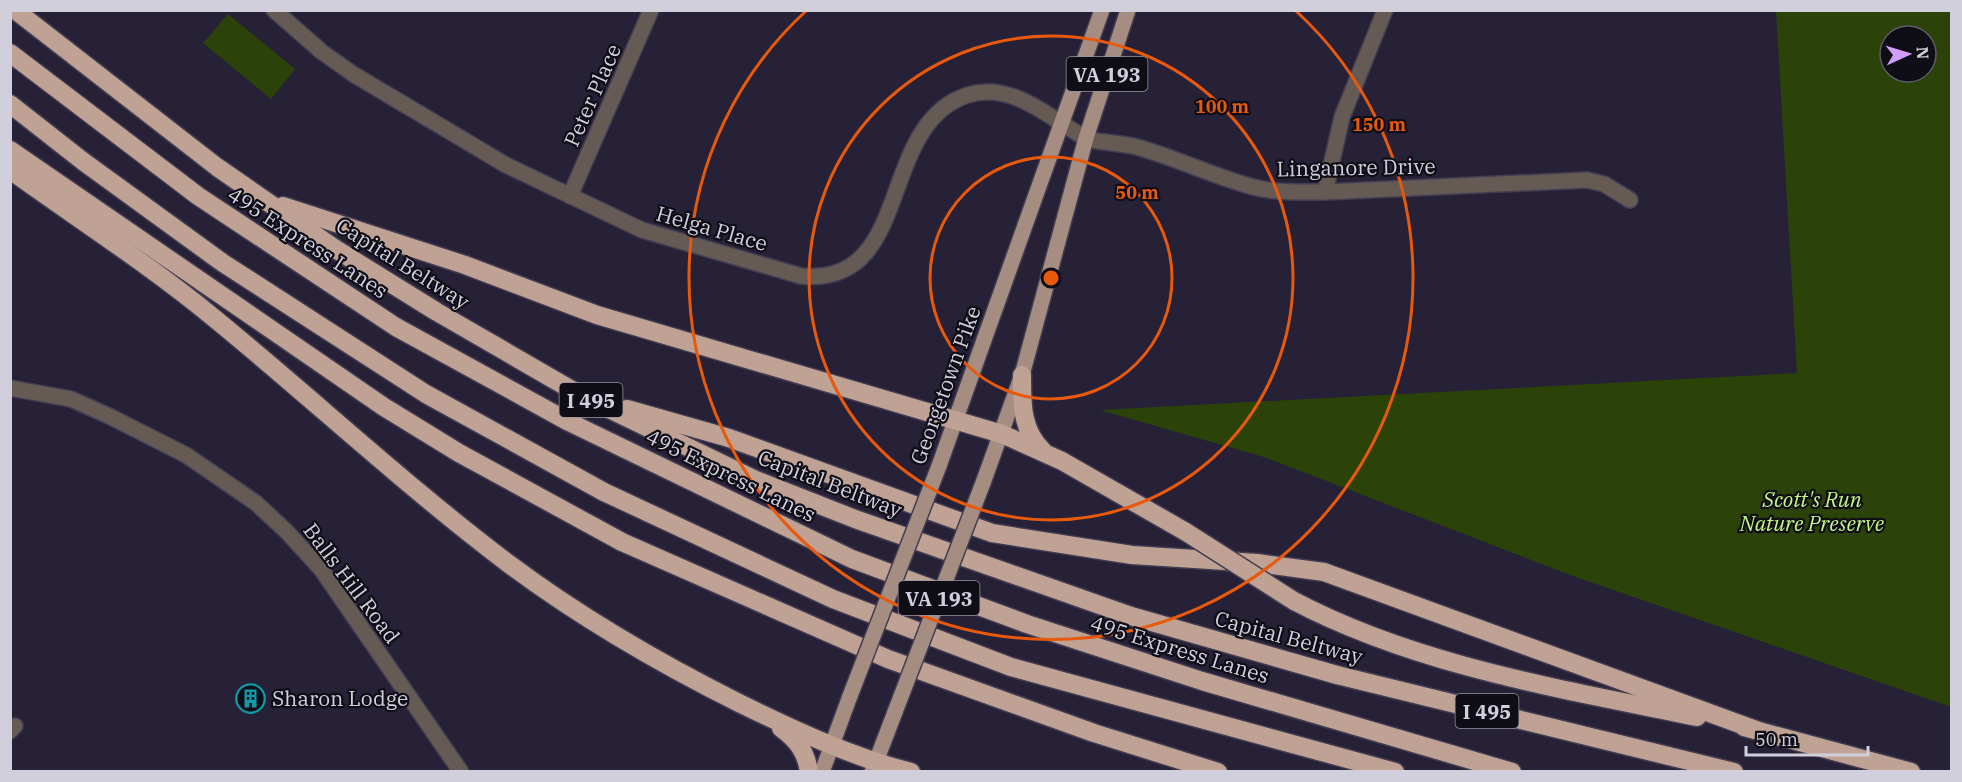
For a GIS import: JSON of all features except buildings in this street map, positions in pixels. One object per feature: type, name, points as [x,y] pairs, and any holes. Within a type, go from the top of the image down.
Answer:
[{"type":"highway","name":"Capital Beltway","points":[[15,10],[218,167],[334,248],[437,312],[584,397],[756,480],[855,519],[1131,616],[1337,675],[1734,771]]},
{"type":"highway","name":"495 Express Lanes","points":[[10,53],[198,196],[396,327],[569,422],[852,559],[1027,624],[1202,681],[1512,771]]},
{"type":"highway","points":[[10,104],[84,162],[232,269],[426,394],[604,492],[833,599],[1011,668],[1395,771]]},
{"type":"highway","points":[[10,150],[384,407],[459,453],[622,542],[888,659],[1095,733],[1218,771]]},
{"type":"highway","points":[[218,167],[283,206],[465,265],[597,315],[1002,434],[1046,454],[1186,532],[1294,601],[1327,618],[1398,645],[1548,686],[1756,730],[1900,771]]},
{"type":"highway","points":[[10,170],[212,316],[444,512],[511,565],[673,669],[768,717],[832,744],[874,767],[911,771]]},
{"type":"highway","points":[[1022,375],[1026,426],[1034,442],[1046,454]]},
{"type":"highway","points":[[584,397],[729,438],[992,533],[1072,548],[1257,563],[1324,572],[1756,730]]},
{"type":"highway","points":[[768,717],[796,740],[807,757],[809,771]]},
{"type":"highway","points":[[1882,765],[1911,771]]},
{"type":"main road","name":"Georgetown Pike","points":[[822,771],[939,466],[1085,63],[1102,10]]},
{"type":"main road","name":"VA 193","points":[[874,767],[1002,434],[1022,375],[1086,138],[1128,10]]},
{"type":"street","name":"Helga Place","points":[[274,10],[322,52],[353,74],[506,165],[642,230],[801,276],[822,278],[838,274],[854,266],[867,254],[886,217],[911,153],[940,109],[971,94],[990,92],[1008,95],[1034,105],[1086,138]]},
{"type":"street","name":"Peter Place","points":[[570,196],[651,10]]},
{"type":"street","points":[[1325,192],[1342,117],[1385,10]]},
{"type":"street","name":"Linganore Drive","points":[[1086,138],[1136,147],[1254,187],[1284,192],[1587,180],[1604,184],[1630,200]]},
{"type":"street","name":"Balls Hill Road","points":[[10,388],[71,399],[109,416],[186,456],[256,503],[321,569],[461,771]]},
{"type":"green space","name":"Scott's Run Nature Preserve","points":[[1776,11],[1951,11],[1951,707],[1570,575],[1267,458],[1100,410],[1797,373]]},
{"type":"green space","points":[[228,14],[295,69],[271,99],[203,43]]},
{"type":"place","name":"Sharon Lodge","points":[[251,698]]}]
